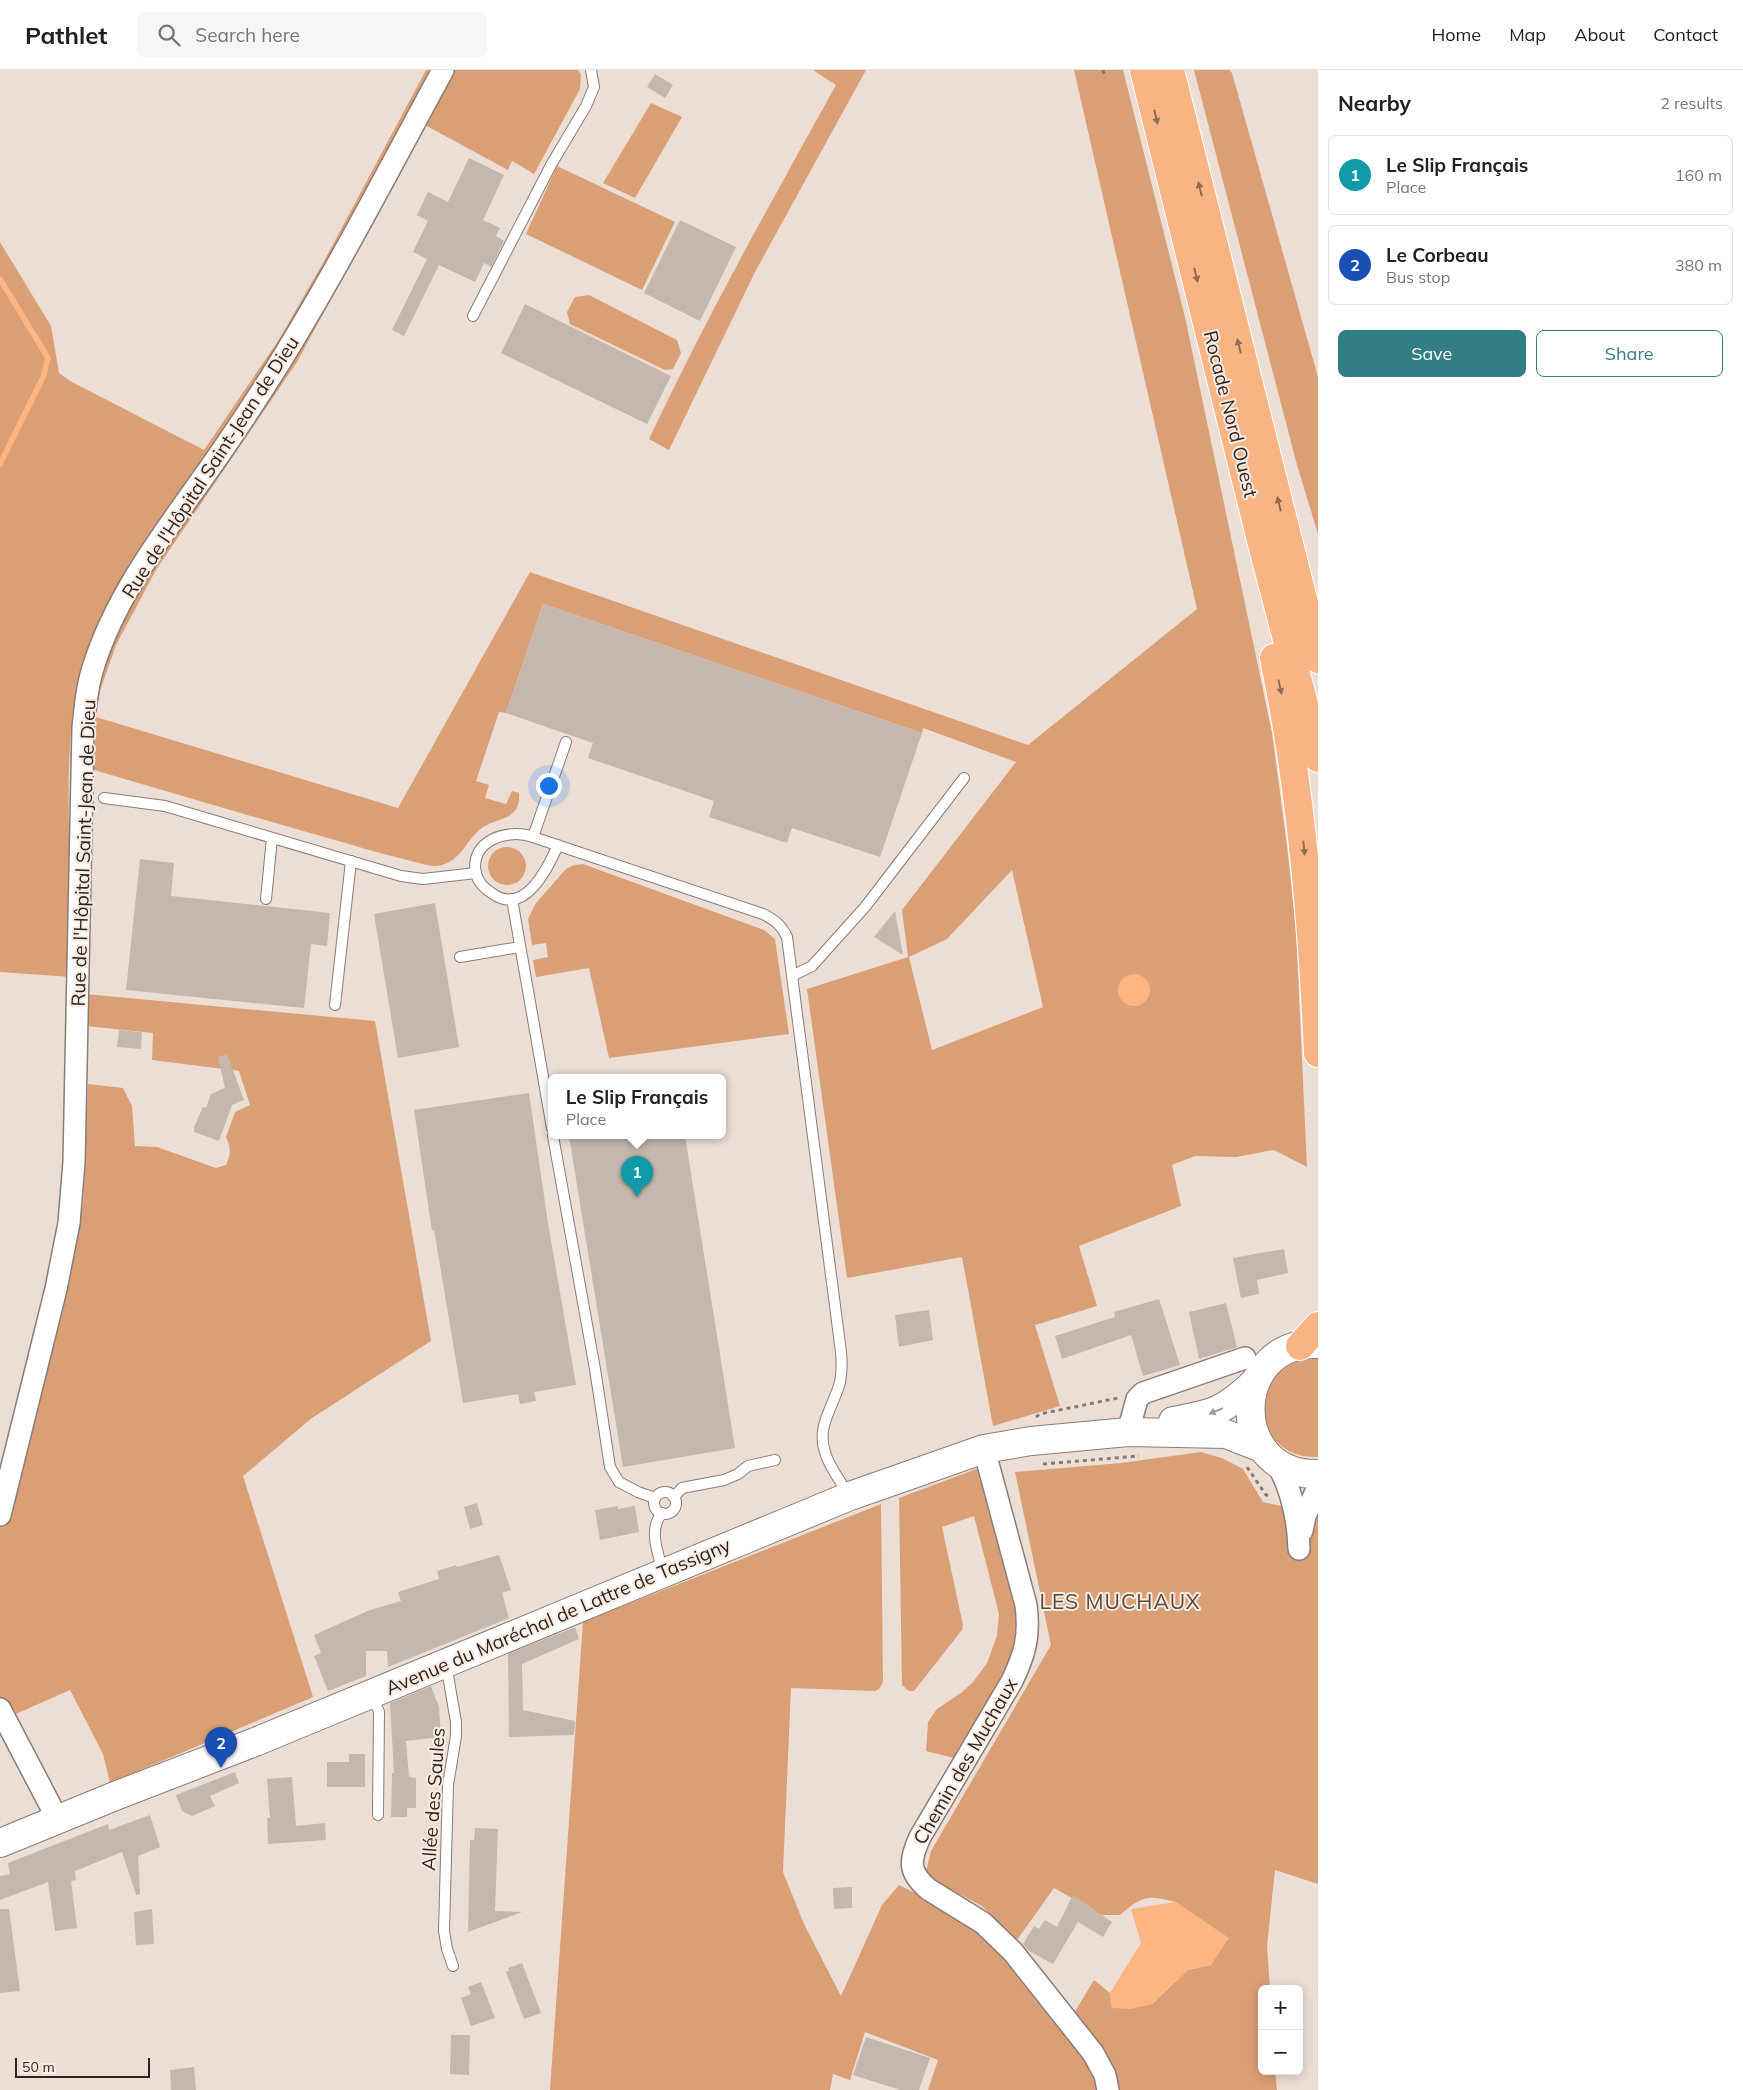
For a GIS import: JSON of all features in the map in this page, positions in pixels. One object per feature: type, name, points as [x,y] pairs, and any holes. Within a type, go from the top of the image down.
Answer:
[{"type":"highway","name":"Rocade Nord Ouest","points":[[1144,70],[1262,544],[1318,758]]},
{"type":"highway","name":"Rocade Nord Ouest","points":[[1170,70],[1318,659]]},
{"type":"highway","points":[[1227,398],[1246,532],[1286,718],[1297,788],[1308,894],[1318,1053]]},
{"type":"highway","points":[[1297,577],[1318,607]]},
{"type":"highway","points":[[1309,1345],[1318,1326]]},
{"type":"main road","name":"Avenue du Maréchal de Lattre de Tassigny","points":[[1250,1370],[1263,1369],[1286,1351],[1309,1345]]},
{"type":"main road","name":"Avenue du Maréchal de Lattre de Tassigny","points":[[1128,1432],[1217,1412],[1234,1401],[1250,1370]]},
{"type":"main road","name":"Avenue du Maréchal de Lattre de Tassigny","points":[[1250,1370],[1250,1420],[1262,1459]]},
{"type":"main road","name":"Avenue du Maréchal de Lattre de Tassigny","points":[[0,1844],[446,1664],[663,1572],[850,1496],[984,1449],[1031,1441],[1128,1432],[1226,1434],[1262,1459],[1293,1471],[1318,1474]]},
{"type":"street","name":"Rue de l'Hôpital Saint-Jean de Dieu","points":[[0,1516],[56,1289],[72,1192],[79,977],[83,728],[92,669],[107,631],[132,582],[153,548],[245,417],[286,352],[443,70]]},
{"type":"street","points":[[1128,1432],[1137,1399],[1143,1393],[1250,1370]]},
{"type":"street","name":"Chemin des Muchaux","points":[[984,1449],[1026,1605],[1028,1626],[1024,1656],[1012,1681],[920,1837],[912,1858],[912,1867],[920,1882],[928,1889],[983,1923],[1013,1952],[1097,2059],[1105,2075],[1108,2090]]},
{"type":"street","points":[[1262,1459],[1289,1486],[1299,1529],[1299,1549],[1305,1516],[1318,1487]]},
{"type":"street","points":[[0,1709],[58,1820]]},
{"type":"lane","points":[[474,316],[551,165],[586,106],[594,87],[591,70]]},
{"type":"lane","points":[[533,837],[566,742]]},
{"type":"lane","points":[[794,975],[812,966],[865,907],[964,778]]},
{"type":"lane","points":[[104,798],[165,806],[400,876],[423,879],[476,873]]},
{"type":"lane","points":[[558,845],[548,870],[532,889],[512,899],[502,899],[492,894],[479,881],[476,873],[479,853],[494,837],[514,834],[533,837],[558,845],[774,920],[782,927],[788,937],[841,1352],[842,1371],[840,1383],[824,1422],[822,1441],[831,1465],[850,1496]]},
{"type":"lane","points":[[266,899],[272,838]]},
{"type":"lane","points":[[335,1005],[351,861]]},
{"type":"lane","points":[[512,899],[548,1105]]},
{"type":"lane","points":[[460,957],[520,947]]},
{"type":"lane","points":[[555,1139],[596,1369],[610,1467],[619,1482],[655,1498]]},
{"type":"lane","points":[[674,1496],[682,1488],[724,1480],[738,1474],[748,1466],[775,1460]]},
{"type":"lane","points":[[655,1498],[664,1492],[674,1496]]},
{"type":"lane","points":[[655,1498],[656,1509],[662,1513],[668,1513],[676,1503],[674,1496]]},
{"type":"lane","points":[[662,1513],[655,1521],[654,1538],[663,1572]]},
{"type":"lane","name":"Allée des Saules","points":[[446,1664],[456,1722],[456,1736],[448,1785],[444,1930],[447,1949],[453,1966]]},
{"type":"lane","points":[[372,1694],[379,1712],[378,1815]]},
{"type":"path","points":[[1103,70],[1105,78]]},
{"type":"path","points":[[1038,1465],[1144,1456]]},
{"type":"path","points":[[1262,1459],[1266,1495],[1280,1499],[1293,1499]]},
{"type":"shaded area","points":[[426,70],[578,70],[581,74],[580,89],[534,174],[512,161],[508,170],[425,125],[297,362],[156,570],[116,645],[100,691],[96,717],[73,710],[69,779],[71,977],[0,972],[0,242],[51,326],[59,373],[70,381],[204,450],[278,341],[323,263]]},
{"type":"shaded area","points":[[813,70],[866,70],[755,272],[669,450],[649,439],[716,305],[836,85]]},
{"type":"shaded area","points":[[1074,70],[1123,70],[1185,317],[1272,733],[1296,930],[1307,1167],[1274,1150],[1236,1157],[1195,1156],[1172,1165],[1181,1206],[1079,1246],[1097,1306],[1035,1325],[1060,1406],[993,1426],[962,1257],[847,1278],[807,989],[908,957],[902,910],[1016,762],[923,728],[922,733],[543,604],[506,713],[499,712],[476,781],[489,785],[485,798],[506,804],[512,791],[519,793],[517,808],[509,816],[479,830],[458,855],[446,864],[429,865],[374,851],[94,770],[96,717],[398,808],[530,572],[1028,745],[1197,609]],"holes":[[[1012,870],[1043,1007],[932,1050],[909,957],[947,939]]]},
{"type":"shaded area","points":[[1194,70],[1229,70],[1232,73],[1318,377],[1318,534],[1297,465]]},
{"type":"shaded area","points":[[651,103],[682,117],[635,198],[603,183]]},
{"type":"shaded area","points":[[557,166],[675,222],[642,290],[526,234]]},
{"type":"shaded area","points":[[589,295],[677,340],[681,353],[673,369],[665,370],[570,324],[567,312],[575,297]]},
{"type":"shaded area","points":[[507,847],[521,852],[526,866],[521,880],[507,885],[493,880],[488,866],[493,852]]},
{"type":"shaded area","points":[[583,864],[764,930],[775,939],[789,1034],[609,1058],[589,968],[536,977],[533,960],[548,957],[546,943],[532,945],[528,919],[536,903],[566,869],[574,865]]},
{"type":"shaded area","points":[[1134,974],[1146,978],[1150,990],[1146,1002],[1134,1006],[1122,1002],[1118,990],[1122,978]]},
{"type":"shaded area","points":[[85,994],[375,1021],[431,1341],[312,1418],[243,1476],[313,1697],[110,1783],[103,1754],[70,1690],[0,1721],[0,1476],[57,1268],[65,1198],[83,1206],[88,1084],[123,1088],[132,1106],[135,1146],[157,1147],[216,1168],[226,1165],[228,1161],[230,1151],[226,1137],[235,1112],[250,1105],[239,1071],[152,1060],[153,1033],[86,1026]]},
{"type":"shaded area","points":[[1318,1359],[1318,1457],[1294,1454],[1278,1443],[1268,1427],[1264,1408],[1268,1389],[1278,1373],[1295,1362]]},
{"type":"shaded area","points":[[1201,1452],[1222,1458],[1243,1469],[1263,1502],[1285,1507],[1318,1508],[1318,1884],[1275,1870],[1267,1946],[1270,1985],[1258,1985],[1258,2075],[1275,2075],[1277,2090],[1119,2090],[1104,2051],[1074,2013],[1094,1980],[1110,1993],[1112,2008],[1152,2004],[1188,1970],[1211,1965],[1176,1902],[1158,1898],[1146,1898],[1140,1900],[1120,1915],[1102,1915],[1054,1888],[1017,1940],[982,1906],[925,1876],[931,1851],[1051,1645],[1015,1472],[1121,1463]]},
{"type":"shaded area","points":[[979,1468],[1021,1621],[1020,1648],[954,1758],[926,1751],[928,1722],[937,1709],[961,1693],[973,1682],[987,1663],[997,1636],[999,1614],[974,1516],[942,1527],[963,1625],[962,1630],[914,1691],[909,1691],[902,1685],[899,1498]]},
{"type":"shaded area","points":[[881,1504],[883,1682],[879,1689],[875,1691],[791,1688],[783,1872],[804,1924],[841,1996],[882,1905],[899,1885],[970,1921],[986,1934],[1086,2053],[1101,2090],[928,2090],[938,2060],[865,2032],[850,2080],[833,2074],[830,2090],[550,2090],[583,1622]]},
{"type":"shaded area","points":[[1176,1902],[1229,1938],[1211,1965],[1188,1970],[1152,2004],[1131,2009],[1112,2008],[1110,1993],[1141,1943],[1131,1909]]},
{"type":"building","points":[[655,74],[673,85],[665,98],[647,87]]},
{"type":"building","points":[[469,158],[504,175],[483,220],[500,228],[496,236],[504,241],[491,267],[484,263],[475,282],[439,265],[404,336],[392,330],[427,259],[413,252],[428,221],[417,215],[428,192],[448,202]]},
{"type":"building","points":[[680,220],[736,247],[700,321],[644,293]]},
{"type":"building","points":[[525,304],[671,376],[647,424],[501,353]]},
{"type":"building","points":[[543,604],[922,733],[880,857],[792,828],[787,843],[709,817],[714,801],[588,758],[593,743],[506,713]]},
{"type":"building","points":[[140,859],[174,863],[171,896],[330,913],[327,946],[311,944],[304,1008],[126,990]]},
{"type":"building","points":[[435,903],[459,1047],[398,1058],[374,914]]},
{"type":"building","points":[[895,911],[903,955],[874,937]]},
{"type":"building","points":[[119,1030],[142,1032],[141,1049],[117,1047]]},
{"type":"building","points":[[227,1054],[244,1100],[232,1105],[219,1141],[194,1132],[194,1127],[203,1107],[206,1108],[211,1094],[225,1088],[218,1057]]},
{"type":"building","points":[[529,1093],[548,1223],[576,1385],[534,1392],[536,1401],[520,1404],[518,1394],[463,1403],[434,1230],[432,1231],[414,1110]]},
{"type":"building","points":[[569,1139],[685,1139],[735,1448],[623,1467]]},
{"type":"building","points":[[1284,1249],[1288,1273],[1257,1280],[1259,1294],[1241,1298],[1233,1258]]},
{"type":"building","points":[[1159,1299],[1180,1365],[1143,1376],[1131,1335],[1062,1359],[1055,1336],[1115,1317],[1114,1312]]},
{"type":"building","points":[[1226,1303],[1237,1347],[1199,1359],[1189,1312]]},
{"type":"building","points":[[929,1310],[933,1340],[899,1347],[895,1315]]},
{"type":"building","points":[[477,1503],[483,1525],[470,1529],[464,1507]]},
{"type":"building","points":[[618,1506],[618,1509],[635,1506],[639,1532],[600,1540],[595,1510]]},
{"type":"building","points":[[499,1555],[511,1590],[502,1593],[509,1618],[388,1667],[387,1651],[366,1651],[366,1676],[328,1691],[314,1656],[321,1653],[314,1635],[370,1610],[401,1601],[398,1592],[439,1579],[437,1571]]},
{"type":"building","points":[[575,1627],[579,1639],[522,1664],[523,1710],[575,1721],[574,1735],[509,1737],[508,1654]]},
{"type":"building","points":[[431,1686],[439,1707],[441,1737],[406,1741],[409,1777],[416,1778],[416,1808],[407,1808],[407,1817],[391,1817],[392,1773],[394,1773],[390,1703]]},
{"type":"building","points":[[349,1754],[365,1754],[365,1787],[327,1787],[327,1762],[349,1762]]},
{"type":"building","points":[[235,1772],[239,1783],[210,1796],[215,1806],[192,1816],[182,1811],[176,1795]]},
{"type":"building","points":[[292,1777],[296,1826],[325,1823],[326,1840],[268,1844],[267,1818],[270,1818],[267,1779]]},
{"type":"building","points":[[150,1815],[160,1847],[138,1856],[140,1894],[136,1895],[122,1852],[75,1871],[76,1880],[71,1881],[77,1928],[55,1931],[48,1882],[0,1900],[0,1876],[10,1874],[8,1863],[108,1824],[109,1830]]},
{"type":"building","points":[[475,1828],[498,1829],[495,1911],[522,1912],[468,1932],[470,1840],[474,1840]]},
{"type":"building","points":[[852,1887],[852,1908],[834,1909],[833,1888]]},
{"type":"building","points":[[1073,1895],[1112,1922],[1103,1937],[1078,1922],[1053,1964],[1029,1951],[1023,1944],[1034,1926],[1039,1929],[1045,1920],[1057,1927]]},
{"type":"building","points":[[0,1909],[9,1909],[20,1991],[0,1993]]},
{"type":"building","points":[[152,1909],[154,1944],[136,1945],[134,1912]]},
{"type":"building","points":[[522,1963],[541,2013],[524,2019],[506,1972],[509,1971],[508,1968]]},
{"type":"building","points":[[481,1982],[495,2018],[471,2026],[461,1998],[471,1994],[468,1987]]},
{"type":"building","points":[[451,2035],[470,2035],[469,2075],[450,2074]]},
{"type":"building","points":[[866,2037],[930,2058],[919,2090],[900,2090],[853,2075]]},
{"type":"building","points":[[194,2067],[196,2090],[171,2090],[170,2070]]},
{"type":"waterway","points":[[0,279],[48,358],[43,377],[0,464]]},
{"type":"place","name":"Le Slip Français","points":[[637,1197]]},
{"type":"place","name":"Le Corbeau","points":[[221,1768]]},
{"type":"district","name":"LES MUCHAUX","points":[[1120,1601]]}]
